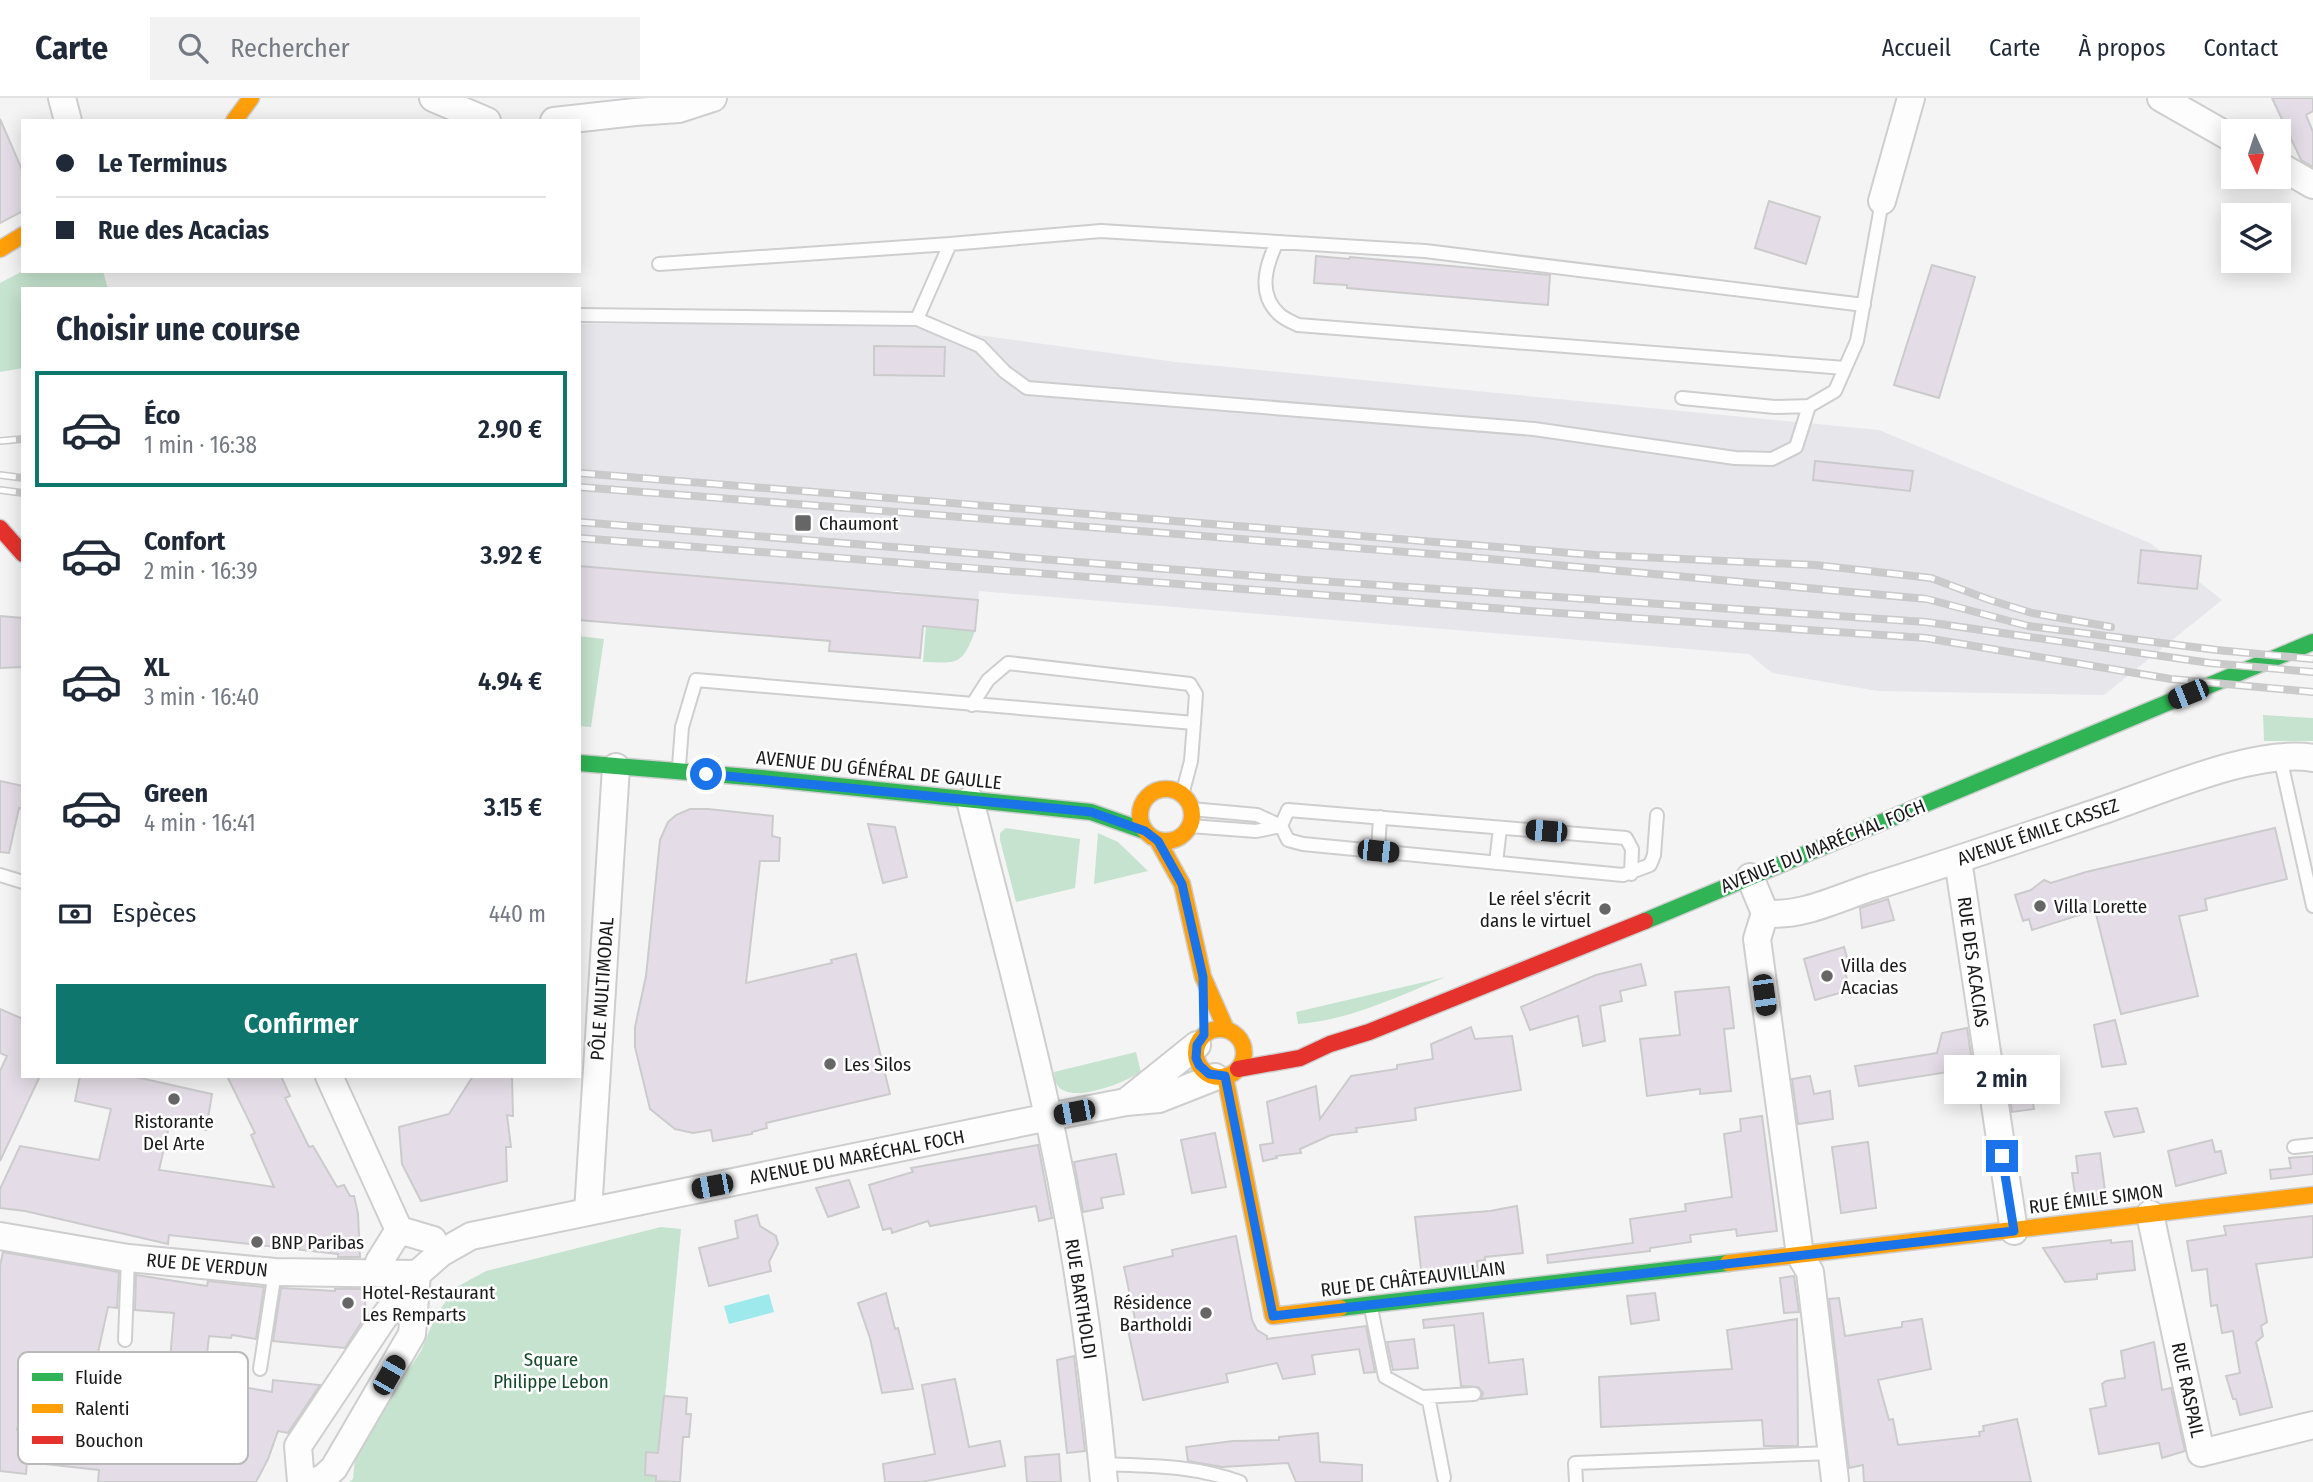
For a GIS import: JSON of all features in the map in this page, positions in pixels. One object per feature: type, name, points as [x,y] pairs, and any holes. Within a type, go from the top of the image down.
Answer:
[{"type":"main road","points":[[235,119],[251,98]]},
{"type":"main road","points":[[0,249],[21,236]]},
{"type":"main road","points":[[0,528],[21,552]]},
{"type":"main road","name":"AVENUE DU MARÉCHAL FOCH","points":[[1226,1074],[1300,1058],[1330,1044],[1369,1032],[1750,877],[2313,642]]},
{"type":"main road","name":"AVENUE DU GÉNÉRAL DE GAULLE","points":[[581,763],[1091,812],[1151,836]]},
{"type":"main road","points":[[1182,884],[1131,803],[1156,791],[1174,790],[1188,800],[1189,823],[1182,884],[1203,977],[1232,1032],[1245,1048],[1243,1063],[1226,1074],[1209,1074],[1196,1058],[1200,1040],[1203,977]]},
{"type":"main road","name":"AVENUE DU GÉNÉRAL DE GAULLE","points":[[1091,812],[1131,803]]},
{"type":"main road","points":[[1151,836],[1174,841],[1189,823]]},
{"type":"main road","points":[[1200,1040],[1214,1029],[1260,1037]]},
{"type":"main road","name":"AVENUE DU MARÉCHAL FOCH","points":[[1295,1041],[1330,1044]]},
{"type":"main road","name":"RUE DE CHÂTEAUVILLAIN","points":[[1226,1074],[1273,1316],[1800,1255]]},
{"type":"main road","name":"RUE ÉMILE SIMON","points":[[1800,1255],[2313,1195]]},
{"type":"street","points":[[62,98],[67,119]]},
{"type":"street","points":[[433,98],[483,119]]},
{"type":"street","points":[[570,119],[679,109],[713,98]]},
{"type":"street","points":[[1882,201],[1911,98]]},
{"type":"street","points":[[2161,98],[2221,132]]},
{"type":"street","points":[[2291,172],[2313,185]]},
{"type":"street","name":"AVENUE ÉMILE CASSEZ","points":[[1765,913],[1777,915],[1804,909],[2229,768],[2280,757],[2313,758]]},
{"type":"street","name":"PÔLE MULTIMODAL","points":[[588,1212],[617,766]]},
{"type":"street","name":"RUE BARTHOLDI","points":[[970,800],[1049,1116],[1078,1268],[1103,1473]]},
{"type":"street","name":"RUE DES ACACIAS","points":[[1958,860],[2014,1231]]},
{"type":"street","points":[[1750,877],[1765,913],[1757,939],[1800,1255],[1810,1272],[1835,1480]]},
{"type":"street","name":"AVENUE DU MARÉCHAL FOCH","points":[[1126,1102],[1200,1040]]},
{"type":"street","name":"AVENUE DU MARÉCHAL FOCH","points":[[301,1482],[298,1446],[382,1320],[417,1274],[441,1253],[471,1236],[1049,1116],[1159,1099],[1226,1074]]},
{"type":"street","points":[[330,1078],[399,1230],[433,1240]]},
{"type":"street","name":"RUE RASPAIL","points":[[2150,1214],[2202,1453],[2313,1425]]},
{"type":"street","points":[[379,1262],[399,1230]]},
{"type":"street","name":"RUE DE VERDUN","points":[[0,1236],[128,1258],[275,1272],[417,1274]]},
{"type":"street","points":[[313,1482],[323,1478],[334,1468],[412,1334],[417,1274]]},
{"type":"lane","points":[[1682,398],[1775,407],[1809,406],[1835,391],[1857,341],[1882,201]]},
{"type":"lane","points":[[659,264],[1101,231],[1425,251],[1864,305]]},
{"type":"lane","points":[[1277,242],[1265,275],[1266,294],[1278,314],[1298,325],[1845,368]]},
{"type":"lane","points":[[917,320],[950,244]]},
{"type":"lane","points":[[581,315],[917,320],[980,346],[1005,372],[1027,388],[1534,429],[1735,458],[1772,458],[1796,447],[1809,406]]},
{"type":"lane","points":[[972,705],[988,680],[1008,663],[1189,684],[1196,694],[1191,761],[1182,795]]},
{"type":"lane","points":[[679,772],[682,727],[696,680],[1194,723]]},
{"type":"lane","points":[[2280,757],[2307,848],[2313,906]]},
{"type":"lane","points":[[1631,873],[1632,849],[1626,838],[1288,810],[1282,826],[1288,840],[1303,844],[1623,875],[1631,873],[1650,865],[1654,855],[1657,815]]},
{"type":"lane","points":[[1378,851],[1380,817]]},
{"type":"lane","points":[[1189,823],[1256,831],[1282,826]]},
{"type":"lane","points":[[1496,863],[1500,828]]},
{"type":"lane","points":[[0,875],[21,880]]},
{"type":"lane","points":[[2294,1147],[2313,1145]]},
{"type":"lane","points":[[125,1340],[128,1258]]},
{"type":"lane","points":[[260,1370],[275,1272]]},
{"type":"lane","points":[[1370,1305],[1385,1377],[1429,1401],[1444,1478]]},
{"type":"lane","points":[[1423,1397],[1474,1394]]},
{"type":"lane","points":[[1576,1482],[1576,1463],[1832,1453]]},
{"type":"lane","points":[[1103,1473],[1182,1466],[1240,1482]]},
{"type":"shaded area","points":[[581,324],[897,324],[1176,362],[1879,430],[2150,543],[2222,600],[2104,695],[1878,691],[1772,673],[1749,654],[979,591],[975,631],[923,626],[920,658],[901,656],[907,593],[899,591],[888,591],[883,655],[829,651],[829,641],[639,626],[640,620],[606,617],[605,623],[581,620]]},
{"type":"green space","points":[[21,272],[104,273],[107,287],[21,287],[21,368],[0,372],[0,283]]},
{"type":"green space","points":[[926,627],[975,631],[966,651],[957,660],[923,662]]},
{"type":"green space","points":[[581,636],[604,639],[591,727],[581,726]]},
{"type":"green space","points":[[2263,715],[2313,718],[2313,741],[2264,741]]},
{"type":"green space","points":[[1006,828],[1080,839],[1075,888],[1016,902],[1000,840],[1000,833]]},
{"type":"green space","points":[[1098,833],[1118,842],[1148,871],[1094,884]]},
{"type":"green space","points":[[1446,977],[1337,1018],[1298,1024],[1296,1012]]},
{"type":"green space","points":[[1136,1052],[1141,1072],[1110,1086],[1084,1093],[1072,1093],[1062,1090],[1055,1082],[1054,1072]]},
{"type":"green space","name":"Square Philippe Lebon","points":[[661,1227],[681,1229],[657,1482],[349,1482],[353,1479],[356,1449],[421,1351],[435,1317],[455,1288],[486,1271]]},
{"type":"water","points":[[769,1294],[774,1312],[729,1324],[724,1306]]},
{"type":"building","points":[[2272,98],[2313,98],[2313,111],[2306,115],[2313,132],[2313,167],[2301,160],[2291,139],[2291,119],[2282,119]]},
{"type":"building","points":[[0,119],[21,167],[21,212],[0,223]]},
{"type":"building","points":[[1769,201],[1820,217],[1806,264],[1755,248]]},
{"type":"building","points":[[1316,256],[1550,275],[1548,305],[1314,283]]},
{"type":"building","points":[[1932,265],[1975,277],[1939,398],[1894,385]]},
{"type":"building","points":[[874,346],[945,347],[944,376],[874,375]]},
{"type":"building","points":[[1815,461],[1913,471],[1910,491],[1813,480]]},
{"type":"building","points":[[2141,550],[2201,556],[2197,589],[2138,583]]},
{"type":"building","points":[[581,566],[978,600],[975,631],[923,626],[920,658],[829,651],[830,641],[581,620]]},
{"type":"building","points":[[0,616],[21,618],[21,667],[0,668]]},
{"type":"building","points":[[0,781],[21,786],[21,808],[9,853],[0,852]]},
{"type":"building","points":[[690,809],[773,816],[772,836],[780,838],[779,861],[760,861],[746,983],[832,963],[831,960],[856,954],[890,1094],[766,1123],[767,1128],[752,1134],[713,1141],[711,1130],[693,1133],[675,1129],[650,1109],[635,1047],[635,1027],[646,976],[660,840],[668,822]]},
{"type":"building","points":[[868,824],[895,827],[907,877],[883,883]]},
{"type":"building","points":[[2275,828],[2287,879],[2205,899],[2207,910],[2179,916],[2198,996],[2121,1014],[2095,910],[2032,930],[2029,919],[2023,921],[2015,895],[2031,890],[2044,880],[2051,883],[2086,872]]},
{"type":"building","points":[[1888,899],[1894,920],[1862,928],[1860,908]]},
{"type":"building","name":"Villa des Acacias","points":[[1844,947],[1850,967],[1844,968],[1850,990],[1815,1000],[1804,959]]},
{"type":"building","points":[[1641,964],[1646,985],[1620,991],[1622,1001],[1600,1006],[1605,1041],[1583,1046],[1578,1016],[1530,1030],[1521,1007],[1596,975]]},
{"type":"building","points":[[1729,987],[1734,1028],[1724,1029],[1731,1091],[1700,1094],[1700,1089],[1647,1096],[1640,1039],[1680,1035],[1675,992]]},
{"type":"building","points":[[0,1009],[21,1018],[21,1078],[39,1078],[0,1161],[0,1071],[7,1056],[0,1053]]},
{"type":"building","points":[[2115,1020],[2126,1064],[2102,1067],[2094,1025]]},
{"type":"building","points":[[1471,1027],[1475,1039],[1512,1036],[1521,1090],[1415,1108],[1416,1120],[1356,1128],[1357,1132],[1331,1135],[1300,1149],[1301,1153],[1276,1156],[1277,1158],[1263,1161],[1260,1145],[1273,1143],[1267,1102],[1316,1086],[1320,1119],[1351,1076],[1397,1069],[1397,1065],[1433,1059],[1431,1044]]},
{"type":"building","points":[[1967,1028],[1973,1068],[1859,1086],[1855,1066],[1937,1053],[1942,1033]]},
{"type":"building","points":[[1810,1076],[1814,1094],[1830,1091],[1833,1119],[1798,1124],[1792,1079]]},
{"type":"building","points":[[2028,1076],[2034,1109],[2012,1112],[2007,1079]]},
{"type":"building","points":[[80,1078],[140,1078],[212,1094],[206,1130],[170,1122],[159,1170],[274,1187],[251,1135],[255,1133],[228,1078],[282,1078],[290,1096],[285,1098],[309,1147],[313,1146],[337,1187],[344,1185],[350,1196],[354,1196],[358,1214],[360,1257],[338,1257],[338,1254],[169,1235],[168,1244],[25,1211],[0,1208],[0,1189],[20,1146],[99,1160],[111,1109],[75,1101]]},
{"type":"building","points":[[472,1078],[512,1078],[513,1116],[507,1115],[511,1147],[506,1147],[507,1181],[421,1201],[402,1164],[399,1127],[449,1114]]},
{"type":"building","points":[[2137,1108],[2144,1132],[2114,1137],[2105,1112]]},
{"type":"building","points":[[1762,1116],[1777,1231],[1737,1236],[1736,1229],[1690,1235],[1691,1242],[1650,1248],[1650,1251],[1548,1263],[1547,1255],[1633,1243],[1630,1219],[1686,1211],[1685,1204],[1732,1197],[1724,1134],[1741,1131],[1740,1119]]},
{"type":"building","points":[[1215,1133],[1226,1187],[1192,1193],[1181,1140]]},
{"type":"building","points":[[2212,1140],[2215,1152],[2221,1151],[2226,1173],[2176,1186],[2168,1151]]},
{"type":"building","points":[[1868,1142],[1876,1208],[1841,1213],[1832,1147]]},
{"type":"building","points":[[1038,1145],[1052,1218],[1039,1221],[1036,1206],[930,1226],[928,1221],[892,1233],[891,1228],[883,1230],[869,1185],[913,1172],[911,1168]]},
{"type":"building","points":[[2100,1153],[2106,1198],[2076,1201],[2072,1173],[2078,1173],[2076,1156]]},
{"type":"building","points":[[1116,1154],[1124,1194],[1101,1198],[1103,1208],[1083,1212],[1074,1162]]},
{"type":"building","points":[[2313,1156],[2313,1174],[2271,1179],[2270,1170],[2291,1168],[2289,1158]]},
{"type":"building","points":[[849,1180],[859,1207],[828,1217],[816,1188]]},
{"type":"building","points":[[1517,1206],[1523,1253],[1485,1257],[1485,1260],[1477,1261],[1478,1271],[1422,1278],[1415,1217]]},
{"type":"building","points":[[757,1215],[760,1226],[776,1236],[778,1244],[769,1262],[771,1271],[709,1286],[699,1248],[738,1238],[735,1221]]},
{"type":"building","points":[[2313,1216],[2313,1257],[2256,1264],[2267,1322],[2261,1326],[2263,1336],[2256,1342],[2272,1407],[2240,1415],[2226,1376],[2240,1373],[2233,1331],[2222,1333],[2217,1305],[2211,1306],[2207,1269],[2192,1271],[2187,1241],[2226,1235],[2224,1226]]},
{"type":"building","name":"Résidence Bartholdi","points":[[1236,1236],[1252,1320],[1257,1330],[1267,1336],[1267,1339],[1366,1326],[1375,1372],[1364,1373],[1359,1349],[1312,1355],[1315,1374],[1283,1379],[1277,1363],[1226,1374],[1228,1382],[1143,1400],[1128,1330],[1137,1328],[1124,1267],[1173,1256],[1172,1250]]},
{"type":"building","points":[[2111,1240],[2111,1243],[2132,1241],[2135,1270],[2097,1274],[2097,1279],[2065,1282],[2043,1248]]},
{"type":"building","points":[[3,1252],[119,1272],[117,1308],[108,1307],[98,1352],[18,1352],[18,1464],[27,1464],[26,1474],[0,1471],[0,1266]]},
{"type":"building","points":[[136,1275],[207,1286],[208,1281],[264,1287],[256,1339],[232,1335],[231,1338],[209,1336],[207,1352],[171,1352],[174,1313],[135,1310]]},
{"type":"building","points":[[1794,1276],[1799,1312],[1784,1313],[1780,1278]]},
{"type":"building","points":[[281,1288],[335,1291],[364,1289],[366,1315],[345,1348],[273,1341]]},
{"type":"building","points":[[886,1293],[913,1389],[882,1393],[870,1338],[858,1303]]},
{"type":"building","points":[[1655,1293],[1659,1320],[1631,1324],[1627,1296]]},
{"type":"building","points":[[1839,1298],[1845,1336],[1902,1327],[1902,1322],[1922,1319],[1931,1369],[1878,1380],[1889,1420],[1893,1419],[1898,1445],[1980,1436],[1979,1432],[1984,1431],[1983,1426],[2017,1419],[2031,1482],[1864,1482],[1863,1465],[1849,1468],[1829,1299]]},
{"type":"building","points":[[1483,1313],[1489,1363],[1523,1359],[1527,1394],[1481,1399],[1483,1393],[1478,1387],[1461,1386],[1454,1325],[1424,1328],[1423,1320]]},
{"type":"building","points":[[1797,1319],[1798,1446],[1764,1446],[1762,1420],[1601,1427],[1599,1377],[1732,1369],[1727,1330]]},
{"type":"building","points":[[1414,1339],[1418,1368],[1393,1370],[1387,1342]]},
{"type":"building","points":[[2154,1342],[2162,1390],[2171,1388],[2185,1451],[2162,1458],[2159,1443],[2099,1454],[2090,1409],[2106,1406],[2102,1384],[2125,1378],[2121,1351]]},
{"type":"building","points":[[1074,1356],[1085,1451],[1067,1453],[1057,1360]]},
{"type":"building","points":[[955,1379],[969,1447],[1000,1441],[1005,1466],[921,1482],[885,1482],[883,1464],[935,1454],[922,1385]]},
{"type":"building","points":[[273,1380],[320,1385],[288,1433],[278,1431],[256,1482],[98,1482],[99,1470],[45,1464],[248,1464],[248,1388],[272,1392]]},
{"type":"building","points":[[664,1396],[687,1398],[686,1414],[691,1414],[689,1437],[683,1437],[680,1482],[656,1481],[656,1476],[645,1475],[646,1452],[658,1453]]},
{"type":"building","points":[[1318,1433],[1320,1462],[1362,1465],[1362,1482],[1296,1482],[1288,1463],[1222,1467],[1188,1461],[1186,1447],[1233,1441],[1279,1440],[1279,1437]]},
{"type":"building","points":[[1059,1454],[1061,1482],[1027,1482],[1025,1457]]},
{"type":"railway","points":[[0,441],[21,439]]},
{"type":"railway","points":[[581,473],[1596,555],[1815,565],[1931,578],[2032,613],[2111,627]]},
{"type":"railway","points":[[0,475],[21,478]]},
{"type":"railway","points":[[581,487],[1457,556],[1927,599],[2028,626],[2217,650],[2313,659]]},
{"type":"railway","points":[[0,490],[21,493]]},
{"type":"railway","points":[[581,522],[1305,580],[1926,622],[2210,663],[2313,672]]},
{"type":"railway","points":[[581,538],[1544,612],[1926,638],[2171,679],[2313,692]]},
{"type":"traffic: fast","points":[[1645,921],[2313,642]]},
{"type":"traffic: fast","points":[[581,763],[761,778],[1091,812],[1145,831]]},
{"type":"traffic: fast","points":[[1340,1308],[1728,1263]]},
{"type":"traffic: slow","points":[[235,119],[251,98]]},
{"type":"traffic: slow","points":[[0,249],[21,236]]},
{"type":"traffic: slow","points":[[1166,789],[1185,796],[1192,815],[1185,834],[1166,841],[1147,834],[1140,815],[1147,796],[1166,789]]},
{"type":"traffic: slow","points":[[1158,841],[1182,884],[1203,977],[1226,1029]]},
{"type":"traffic: slow","points":[[1220,1029],[1237,1036],[1244,1053],[1237,1070],[1220,1077],[1203,1070],[1196,1053],[1203,1036],[1220,1029]]},
{"type":"traffic: slow","points":[[1225,1076],[1273,1316],[1340,1308]]},
{"type":"traffic: slow","points":[[1728,1263],[2313,1195]]},
{"type":"traffic: jam","points":[[0,528],[21,552]]},
{"type":"traffic: jam","points":[[1238,1069],[1300,1058],[1645,921]]},
{"type":"place","name":"Chaumont","points":[[803,523]]},
{"type":"place","name":"Villa Lorette","points":[[2040,906]]},
{"type":"place","name":"Le réel s'écrit dans le virtuel","points":[[1605,909]]},
{"type":"place","name":"Villa des Acacias","points":[[1827,976]]},
{"type":"place","name":"Les Silos","points":[[830,1064]]},
{"type":"place","name":"Ristorante Del Arte","points":[[174,1099]]},
{"type":"place","name":"BNP Paribas","points":[[257,1242]]},
{"type":"place","name":"Hotel-Restaurant Les Remparts","points":[[348,1303]]},
{"type":"place","name":"Résidence Bartholdi","points":[[1206,1313]]},
{"type":"route","points":[[706,774],[1091,812],[1145,831],[1158,841],[1185,893],[1203,977],[1204,1035],[1197,1045],[1196,1058],[1203,1070],[1209,1074],[1215,1077],[1225,1076],[1273,1316],[2014,1231],[2002,1156]]}]
